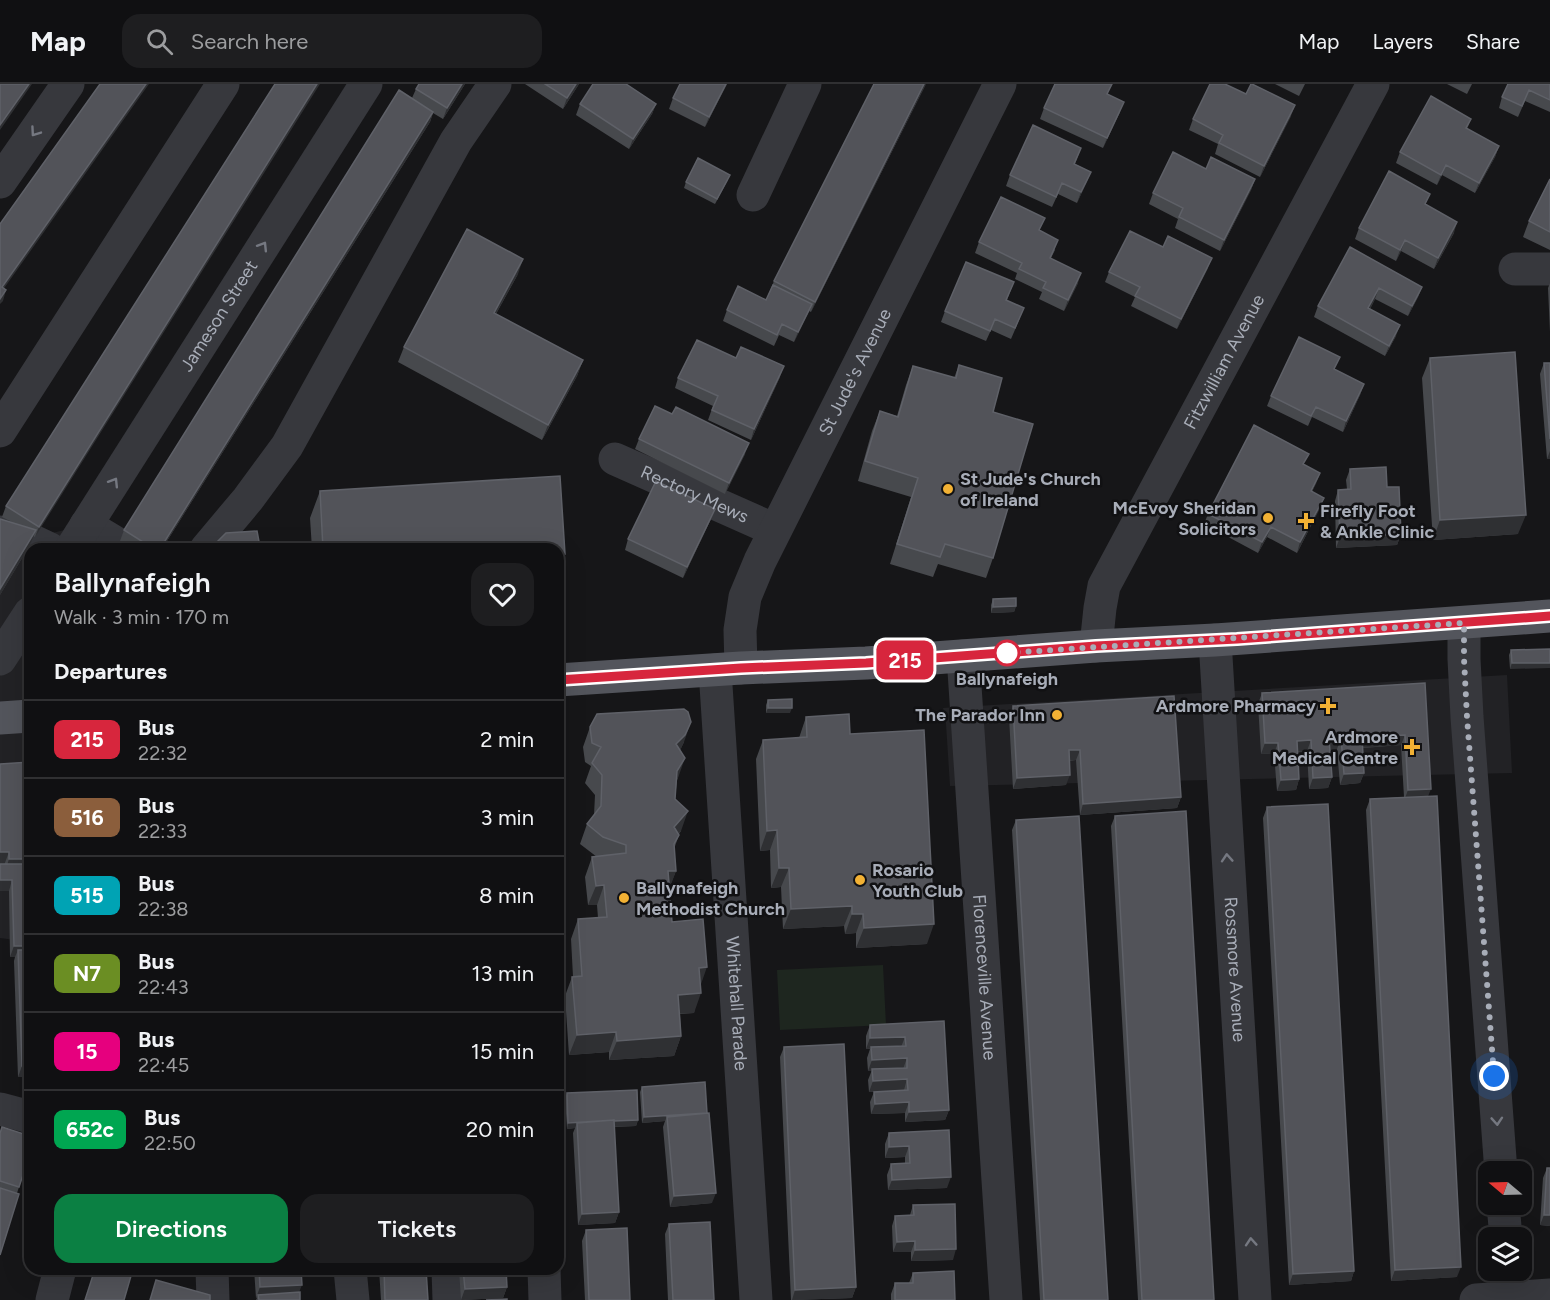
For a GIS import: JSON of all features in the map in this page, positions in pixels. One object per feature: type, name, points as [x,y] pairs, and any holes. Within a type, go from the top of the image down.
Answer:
[{"type":"main road","points":[[564,680],[866,663],[1550,616]]},
{"type":"main road","points":[[0,718],[24,716]]},
{"type":"street","points":[[0,182],[68,84]]},
{"type":"street","points":[[0,431],[223,84]]},
{"type":"street","name":"Jameson Street","points":[[79,537],[366,84]]},
{"type":"street","points":[[211,543],[287,446],[456,141],[495,84]]},
{"type":"street","points":[[753,195],[805,84]]},
{"type":"street","name":"St Jude's Avenue","points":[[728,669],[740,630],[745,597],[760,561],[1000,84]]},
{"type":"street","name":"Fitzwilliam Avenue","points":[[1096,646],[1104,586],[1373,84]]},
{"type":"street","points":[[1515,269],[1550,269]]},
{"type":"street","name":"Rectory Mews","points":[[615,459],[775,530]]},
{"type":"street","points":[[0,532],[37,543]]},
{"type":"street","points":[[79,537],[102,543]]},
{"type":"street","points":[[0,659],[24,622]]},
{"type":"street","points":[[1464,623],[1467,717],[1500,1161]]},
{"type":"street","name":"Rossmore Avenue","points":[[1215,640],[1255,1300]]},
{"type":"street","name":"Florenceville Avenue","points":[[963,656],[1006,1300]]},
{"type":"street","name":"Whitehall Parade","points":[[728,669],[756,1300]]},
{"type":"street","points":[[0,1109],[24,1115]]},
{"type":"street","points":[[52,1300],[58,1275]]},
{"type":"street","points":[[212,1275],[213,1300]]},
{"type":"street","points":[[351,1275],[353,1300]]},
{"type":"street","points":[[448,1275],[449,1300]]},
{"type":"street","points":[[544,1275],[545,1300]]},
{"type":"street","points":[[1476,1300],[1509,1284],[1550,1295]]},
{"type":"shaded area","points":[[86,525],[116,543],[31,543],[35,537]]},
{"type":"shaded area","points":[[24,555],[24,941],[0,938],[0,595]]},
{"type":"shaded area","points":[[1507,675],[1512,773],[950,786],[943,708]]},
{"type":"shaded area","points":[[883,965],[886,1025],[780,1030],[777,970]]},
{"type":"building","points":[[0,84],[29,84],[0,125]]},
{"type":"building","points":[[100,84],[146,84],[2,287],[6,290],[0,299],[0,224]]},
{"type":"building","points":[[275,84],[317,84],[39,527],[6,506]]},
{"type":"building","points":[[419,84],[462,84],[447,108],[416,89]]},
{"type":"building","points":[[545,84],[576,84],[567,98]]},
{"type":"building","points":[[593,84],[626,84],[656,104],[633,139],[580,104]]},
{"type":"building","points":[[680,84],[726,84],[709,117],[673,98]]},
{"type":"building","points":[[874,84],[924,84],[815,302],[774,281]]},
{"type":"building","points":[[1055,84],[1112,84],[1107,94],[1124,102],[1107,138],[1044,108]]},
{"type":"building","points":[[1210,84],[1225,84],[1246,94],[1252,84],[1295,105],[1264,166],[1219,143],[1223,135],[1193,119]]},
{"type":"building","points":[[1508,84],[1550,84],[1550,100],[1529,90],[1522,106],[1502,97]]},
{"type":"building","points":[[399,90],[433,112],[164,543],[145,543],[124,530]]},
{"type":"building","points":[[1431,96],[1471,119],[1466,128],[1499,146],[1479,183],[1446,165],[1441,175],[1400,152]]},
{"type":"building","points":[[1033,125],[1081,148],[1074,164],[1091,172],[1081,192],[1062,183],[1056,197],[1010,175]]},
{"type":"building","points":[[1173,152],[1206,169],[1211,157],[1255,179],[1224,240],[1179,217],[1183,208],[1153,193]]},
{"type":"building","points":[[698,158],[730,175],[717,199],[686,182]]},
{"type":"building","points":[[1389,171],[1430,194],[1425,204],[1457,222],[1438,258],[1405,240],[1400,250],[1359,228]]},
{"type":"building","points":[[1550,179],[1550,232],[1529,221]]},
{"type":"building","points":[[1001,197],[1045,218],[1039,230],[1058,240],[1050,258],[1081,273],[1068,300],[1043,288],[1046,282],[1019,269],[1022,263],[979,242]]},
{"type":"building","points":[[467,229],[523,259],[494,313],[583,360],[548,425],[404,347]]},
{"type":"building","points":[[1130,231],[1163,247],[1168,236],[1212,258],[1181,319],[1135,296],[1140,287],[1109,272]]},
{"type":"building","points":[[1350,247],[1422,287],[1412,306],[1379,288],[1368,308],[1400,325],[1389,346],[1318,306]]},
{"type":"building","points":[[966,262],[1014,282],[1006,300],[1024,308],[1015,328],[995,319],[990,331],[945,311]]},
{"type":"building","points":[[773,285],[812,304],[798,332],[782,324],[777,335],[727,310],[738,286],[766,300]]},
{"type":"building","points":[[1299,337],[1340,357],[1334,369],[1364,384],[1346,421],[1316,407],[1311,416],[1271,396]]},
{"type":"building","points":[[697,340],[736,358],[741,347],[784,366],[754,429],[712,410],[718,396],[678,378]]},
{"type":"building","points":[[1515,352],[1526,515],[1440,520],[1430,358]]},
{"type":"building","points":[[1544,363],[1550,363],[1550,439]]},
{"type":"building","name":"St Jude's Church of Ireland","points":[[959,365],[1002,378],[993,412],[1033,424],[993,558],[945,544],[940,557],[897,544],[918,478],[865,461],[880,411],[898,417],[913,366],[956,378]]},
{"type":"building","points":[[655,406],[672,414],[676,407],[749,443],[729,483],[639,439]]},
{"type":"building","points":[[1254,425],[1309,454],[1303,464],[1320,473],[1311,491],[1324,498],[1300,542],[1271,527],[1262,542],[1208,514]]},
{"type":"building","points":[[1386,467],[1387,487],[1399,487],[1401,534],[1340,537],[1338,490],[1351,489],[1350,469]]},
{"type":"building","points":[[560,476],[565,554],[564,543],[323,543],[320,491]]},
{"type":"building","points":[[656,481],[715,509],[687,567],[628,539]]},
{"type":"building","points":[[0,519],[36,530],[28,543],[24,543],[24,550],[0,589]]},
{"type":"building","points":[[257,531],[259,543],[216,543],[226,533]]},
{"type":"building","points":[[1016,598],[1016,606],[993,607],[993,599]]},
{"type":"building","points":[[1550,649],[1550,663],[1512,663],[1511,650]]},
{"type":"building","points":[[1425,683],[1431,789],[1408,790],[1405,735],[1362,737],[1364,773],[1344,774],[1341,738],[1329,739],[1332,777],[1313,778],[1311,740],[1297,741],[1299,779],[1281,780],[1278,743],[1265,743],[1262,693]]},
{"type":"building","points":[[1174,696],[1181,797],[1083,804],[1080,750],[1069,750],[1070,775],[1017,778],[1013,706]]},
{"type":"building","points":[[792,699],[792,708],[768,708],[768,700]]},
{"type":"building","name":"Ballynafeigh Methodist Church","points":[[684,709],[688,712],[691,722],[685,735],[676,744],[685,758],[677,771],[675,799],[688,811],[674,827],[679,835],[674,844],[676,871],[668,871],[672,922],[703,919],[707,967],[699,968],[701,993],[678,995],[681,1036],[617,1041],[616,1032],[577,1035],[572,977],[582,976],[578,919],[607,917],[604,885],[596,886],[592,857],[626,853],[626,845],[603,837],[587,824],[601,806],[602,775],[592,763],[601,747],[592,743],[590,727],[597,714]]},
{"type":"building","points":[[849,714],[850,734],[924,730],[934,924],[864,928],[863,914],[852,914],[852,906],[791,909],[789,868],[779,868],[777,830],[767,831],[763,740],[807,737],[806,717]]},
{"type":"building","points":[[24,762],[24,859],[9,859],[9,852],[0,852],[0,764]]},
{"type":"building","points":[[1437,796],[1461,1267],[1395,1270],[1370,799]]},
{"type":"building","points":[[1328,804],[1354,1271],[1293,1274],[1267,807]]},
{"type":"building","points":[[1186,811],[1214,1300],[1142,1300],[1115,816]]},
{"type":"building","points":[[1079,816],[1108,1300],[1044,1300],[1016,820]]},
{"type":"building","points":[[0,864],[24,864],[24,946],[14,946],[12,880],[0,880]]},
{"type":"building","points":[[18,950],[24,950],[24,1066],[22,1066]]},
{"type":"building","points":[[944,1021],[949,1110],[909,1112],[909,1102],[875,1104],[874,1092],[908,1090],[907,1079],[873,1081],[872,1069],[907,1068],[907,1058],[872,1060],[871,1047],[906,1046],[905,1037],[870,1038],[870,1025]]},
{"type":"building","points":[[844,1044],[856,1287],[795,1290],[784,1047]]},
{"type":"building","points":[[705,1082],[707,1113],[644,1117],[642,1087]]},
{"type":"building","points":[[637,1090],[638,1120],[568,1123],[567,1093]]},
{"type":"building","points":[[709,1113],[716,1193],[674,1196],[667,1117]]},
{"type":"building","points":[[614,1120],[619,1212],[582,1214],[577,1123]]},
{"type":"building","points":[[2,1127],[24,1134],[24,1172],[19,1187],[0,1181]]},
{"type":"building","points":[[949,1130],[951,1177],[892,1180],[891,1164],[910,1163],[909,1146],[889,1147],[889,1133]]},
{"type":"building","points":[[1547,1168],[1550,1168],[1550,1215],[1544,1215]]},
{"type":"building","points":[[0,1188],[19,1194],[0,1255]]},
{"type":"building","points":[[955,1204],[956,1249],[915,1250],[915,1241],[897,1242],[895,1216],[914,1215],[913,1205]]},
{"type":"building","points":[[710,1222],[714,1300],[673,1300],[669,1224]]},
{"type":"building","points":[[627,1228],[630,1300],[589,1300],[586,1230]]},
{"type":"building","points":[[954,1271],[955,1300],[895,1300],[895,1283],[913,1283],[913,1273]]},
{"type":"building","points":[[93,1275],[131,1275],[124,1300],[85,1300]]},
{"type":"building","points":[[259,1275],[301,1275],[302,1285],[260,1287]]},
{"type":"building","points":[[384,1275],[426,1275],[428,1300],[385,1300]]},
{"type":"building","points":[[464,1275],[506,1275],[507,1287],[465,1289]]},
{"type":"building","points":[[156,1280],[210,1295],[210,1300],[150,1300]]},
{"type":"building","points":[[300,1292],[300,1300],[259,1300],[258,1295]]},
{"type":"bus line","name":"215","points":[[564,680],[741,668],[866,663],[1550,616]]},
{"type":"place","name":"St Jude's Church of Ireland","points":[[948,489]]},
{"type":"place","name":"McEvoy Sheridan Solicitors","points":[[1268,518]]},
{"type":"place","name":"Firefly Foot & Ankle Clinic","points":[[1306,521]]},
{"type":"place","name":"Ballynafeigh","points":[[1007,653]]},
{"type":"place","name":"Ardmore Pharmacy","points":[[1328,706]]},
{"type":"place","name":"The Parador Inn","points":[[1057,715]]},
{"type":"place","name":"Ardmore Medical Centre","points":[[1412,747]]},
{"type":"place","name":"Rosario Youth Club","points":[[860,880]]},
{"type":"place","name":"Ballynafeigh Methodist Church","points":[[624,898]]},
{"type":"route","points":[[1007,653],[1464,623],[1467,717],[1494,1076]]}]
